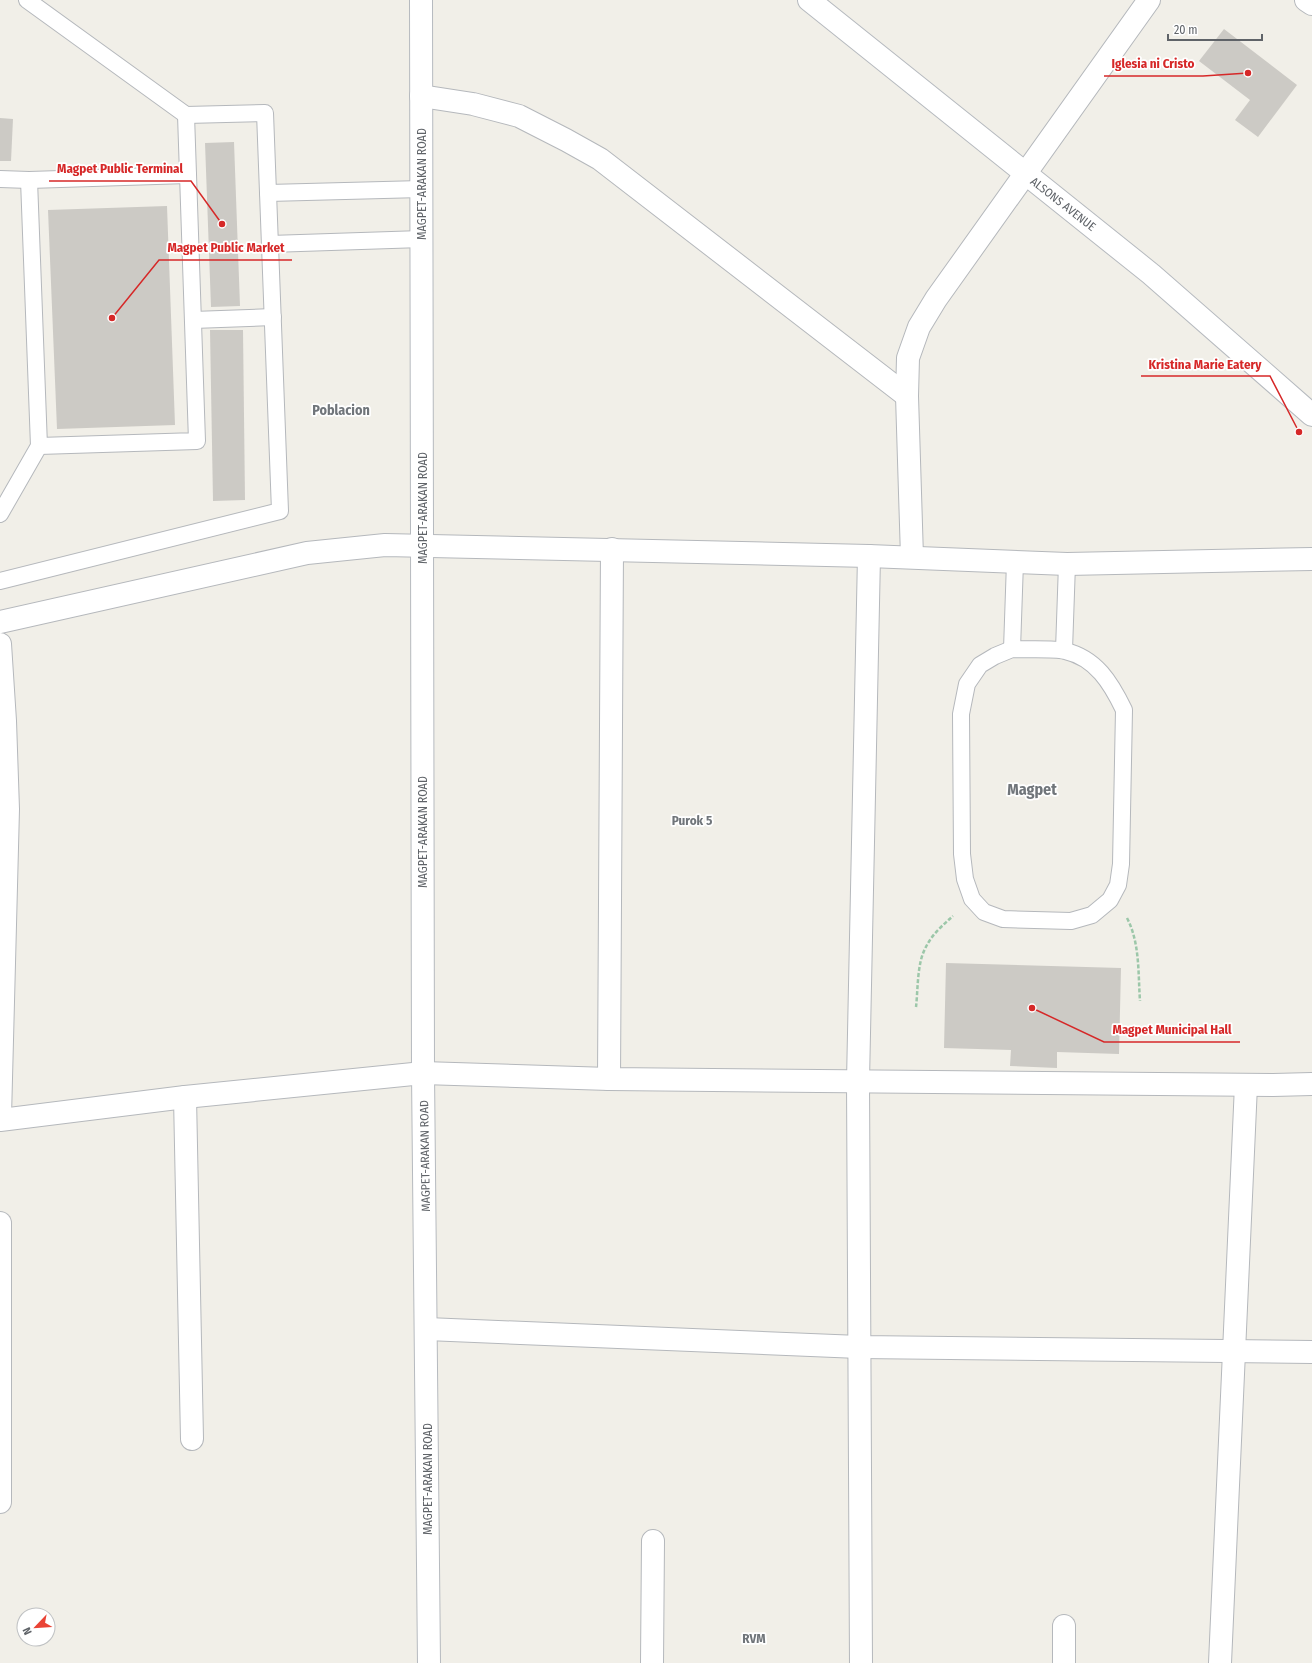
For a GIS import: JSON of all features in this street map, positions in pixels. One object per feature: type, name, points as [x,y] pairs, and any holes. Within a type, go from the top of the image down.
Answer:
[{"type":"street","name":"MAGPET-ARAKAN ROAD","points":[[421,0],[424,1073],[429,1663]]},
{"type":"street","name":"ALSONS AVENUE","points":[[809,0],[1150,274],[1312,415]]},
{"type":"street","points":[[912,557],[906,396],[908,358],[919,327],[936,299],[1149,0]]},
{"type":"street","points":[[1306,0],[1312,4]]},
{"type":"street","points":[[421,96],[473,104],[519,116],[600,159],[906,396]]},
{"type":"street","points":[[0,622],[307,553],[385,545],[912,557],[1067,564],[1312,558]]},
{"type":"street","points":[[609,1079],[612,549]]},
{"type":"street","points":[[861,1663],[858,1347],[858,1081],[869,556]]},
{"type":"street","points":[[0,644],[5,721],[8,809],[2,920],[0,1117]]},
{"type":"street","points":[[0,1120],[185,1097],[424,1073],[609,1079],[1246,1085],[1312,1084]]},
{"type":"street","points":[[1220,1663],[1246,1085]]},
{"type":"street","points":[[185,1097],[192,1439]]},
{"type":"street","points":[[0,1223],[0,1502]]},
{"type":"street","points":[[427,1329],[858,1347],[1312,1352]]},
{"type":"street","points":[[652,1663],[653,1542]]},
{"type":"street","points":[[1064,1626],[1064,1663]]},
{"type":"lane","points":[[0,581],[280,511],[265,113],[186,116],[27,0]]},
{"type":"lane","points":[[39,446],[197,441],[186,116]]},
{"type":"lane","points":[[0,179],[29,180],[188,175]]},
{"type":"lane","points":[[0,514],[39,446],[29,180]]},
{"type":"lane","points":[[268,193],[422,189]]},
{"type":"lane","points":[[270,244],[422,239]]},
{"type":"lane","points":[[193,320],[273,317]]},
{"type":"lane","points":[[1012,649],[1015,562]]},
{"type":"lane","points":[[1064,650],[1067,564]]},
{"type":"lane","points":[[1012,649],[1064,650],[1085,658],[1102,672],[1115,691],[1124,710],[1121,864],[1118,885],[1110,900],[1092,915],[1071,921],[1003,919],[984,912],[972,899],[965,879],[962,854],[961,714],[967,684],[980,665],[995,656],[1012,649]]},
{"type":"path","points":[[916,1007],[924,949],[940,928],[972,899]]},
{"type":"path","points":[[1110,900],[1121,910],[1133,930],[1136,944],[1140,1002]]},
{"type":"building","points":[[1224,29],[1297,85],[1258,137],[1235,120],[1250,100],[1199,61]]},
{"type":"building","points":[[0,118],[13,119],[11,161],[0,161]]},
{"type":"building","points":[[234,142],[240,306],[211,307],[205,143]]},
{"type":"building","points":[[167,206],[175,425],[57,429],[48,210]]},
{"type":"building","points":[[210,330],[243,330],[245,500],[213,501]]},
{"type":"building","points":[[946,963],[1121,968],[1119,1054],[1057,1052],[1057,1068],[1010,1066],[1011,1050],[944,1048]]},
{"type":"place","name":"Iglesia ni Cristo","points":[[1248,73]]},
{"type":"place","name":"Magpet Public Terminal","points":[[222,224]]},
{"type":"place","name":"Magpet Public Market","points":[[112,318]]},
{"type":"place","name":"Kristina Marie Eatery","points":[[1299,432]]},
{"type":"place","name":"Magpet Municipal Hall","points":[[1032,1008]]},
{"type":"district","name":"Poblacion","points":[[341,410]]},
{"type":"district","name":"Magpet","points":[[1032,789]]},
{"type":"district","name":"Purok 5","points":[[692,820]]},
{"type":"district","name":"RVM","points":[[754,1638]]}]
